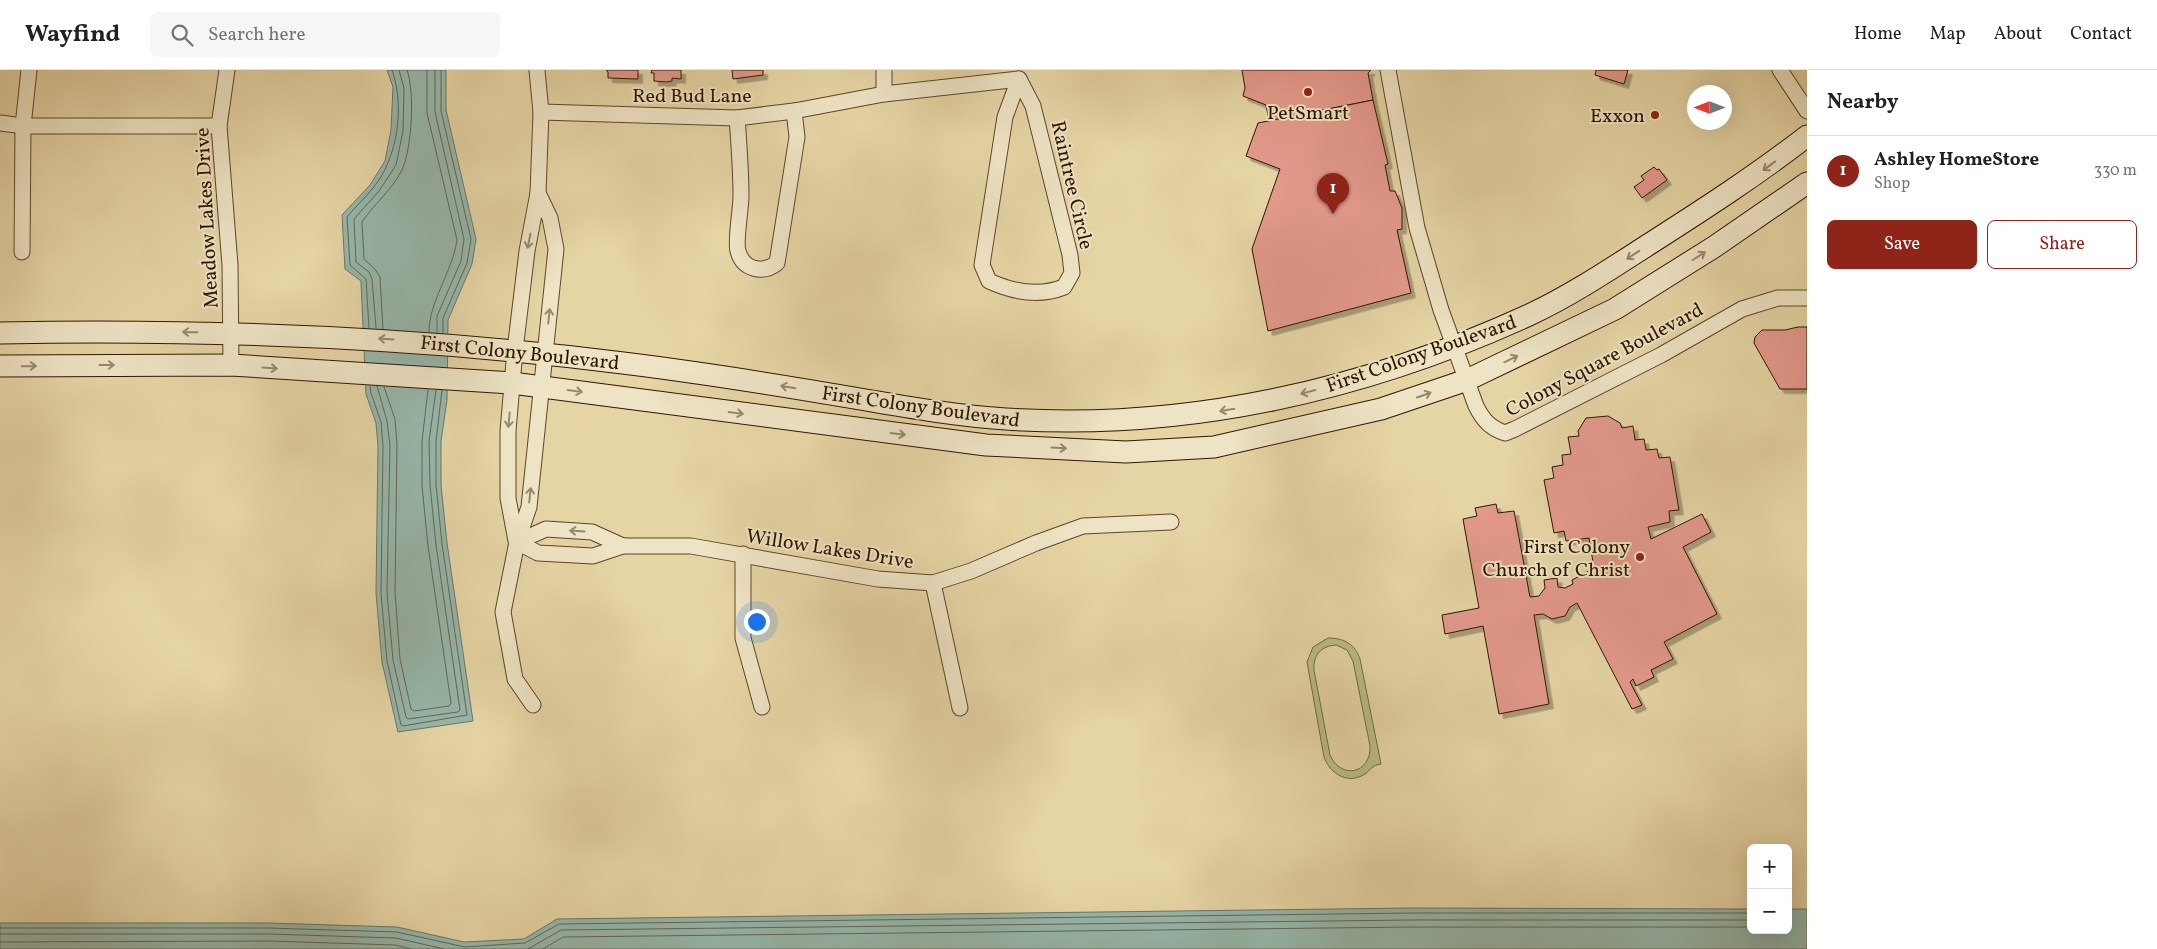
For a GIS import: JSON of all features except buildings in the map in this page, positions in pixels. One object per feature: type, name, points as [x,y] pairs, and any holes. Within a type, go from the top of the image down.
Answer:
[{"type":"main road","name":"First Colony Boulevard","points":[[0,333],[231,332],[344,337],[470,346],[696,373],[982,417],[1077,422],[1172,417],[1275,400],[1371,375],[1532,314],[1605,273],[1769,166],[1807,136]]},
{"type":"main road","name":"First Colony Boulevard","points":[[0,366],[231,365],[353,373],[542,386],[986,445],[1126,452],[1214,447],[1382,409],[1467,380],[1615,308],[1714,247],[1807,184]]},
{"type":"main road","points":[[58,332],[58,365]]},
{"type":"main road","points":[[820,424],[824,394]]},
{"type":"main road","points":[[1275,400],[1287,431]]},
{"type":"street","points":[[22,252],[23,126],[29,70]]},
{"type":"street","name":"Meadow Lakes Drive","points":[[227,70],[220,126],[230,265],[231,365]]},
{"type":"street","points":[[517,542],[508,498],[508,431],[515,350],[527,251],[538,193],[541,112],[537,70]]},
{"type":"street","points":[[884,70],[884,94]]},
{"type":"street","name":"Colony Square Boulevard","points":[[1388,70],[1417,228],[1431,279],[1481,415],[1491,427],[1505,433],[1661,355],[1742,308],[1778,298],[1807,298]]},
{"type":"street","points":[[1780,70],[1807,111]]},
{"type":"street","name":"Red Bud Lane","points":[[541,112],[737,118],[794,111],[884,94],[1019,78]]},
{"type":"street","name":"Raintree Circle","points":[[1019,78],[1033,106],[1070,255],[1072,273],[1064,287],[1047,294],[1007,290],[989,280],[982,265],[1005,117],[1019,78]]},
{"type":"street","points":[[737,118],[741,195],[737,249],[742,260],[752,268],[762,270],[770,269],[778,263],[782,244],[797,137],[794,111]]},
{"type":"street","points":[[0,123],[23,126],[220,126]]},
{"type":"street","points":[[533,705],[514,679],[503,612],[517,542],[529,507],[556,249],[550,218],[538,193]]},
{"type":"street","name":"Willow Lakes Drive","points":[[517,542],[538,553],[593,556],[623,546],[691,546],[878,579],[933,583],[971,571],[1036,543],[1083,526],[1171,522]]},
{"type":"street","name":"Willow Lakes Drive","points":[[517,542],[546,529],[592,532],[623,546]]},
{"type":"street","points":[[743,554],[743,638],[762,707]]},
{"type":"street","points":[[933,583],[960,708]]},
{"type":"green space","points":[[1328,638],[1339,639],[1352,646],[1360,659],[1381,764],[1359,777],[1346,778],[1340,776],[1335,773],[1324,757],[1307,662],[1313,647]],"holes":[[[1336,645],[1347,650],[1353,661],[1370,746],[1366,763],[1361,768],[1348,771],[1335,763],[1330,755],[1314,670],[1315,660],[1322,649]]]},
{"type":"water","points":[[387,70],[446,70],[446,110],[476,239],[472,264],[448,320],[447,400],[441,441],[441,485],[447,543],[473,721],[398,732],[382,662],[376,593],[378,446],[376,423],[366,394],[361,281],[345,269],[342,215],[370,185],[385,161],[391,130],[393,87]]},
{"type":"water","points":[[1412,908],[1747,909],[1747,934],[1792,934],[1792,909],[1807,909],[1807,949],[0,949],[0,923],[268,923],[397,927],[464,942],[524,939],[557,919]]},
{"type":"place","name":"PetSmart","points":[[1308,92]]},
{"type":"place","name":"Exxon","points":[[1655,115]]},
{"type":"place","name":"Ashley HomeStore","points":[[1333,214]]},
{"type":"place","name":"First Colony Church of Christ","points":[[1640,557]]}]
